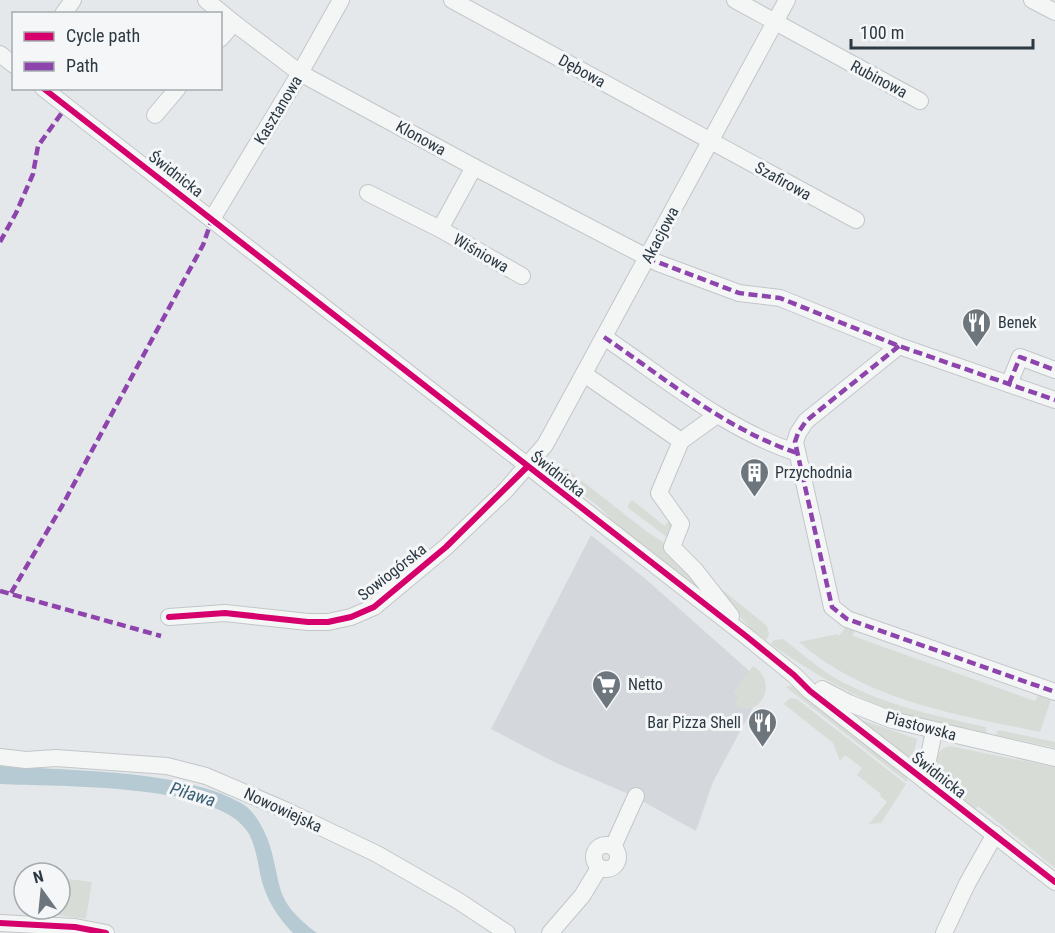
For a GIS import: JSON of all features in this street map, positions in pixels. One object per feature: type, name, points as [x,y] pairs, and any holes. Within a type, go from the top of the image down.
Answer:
[{"type":"street","points":[[65,12],[74,0]]},
{"type":"street","name":"Klonowa","points":[[206,0],[221,12]]},
{"type":"street","name":"Kasztanowa","points":[[212,219],[341,0]]},
{"type":"street","name":"Dębowa","points":[[452,0],[711,141]]},
{"type":"street","name":"Rubinowa","points":[[735,0],[920,101]]},
{"type":"street","name":"Akacjowa","points":[[527,467],[545,445],[787,0]]},
{"type":"street","points":[[1032,0],[1055,12]]},
{"type":"street","name":"Klonowa","points":[[222,13],[300,73],[474,168],[647,258],[739,294],[780,298],[899,346],[1055,399]]},
{"type":"street","points":[[222,37],[234,23]]},
{"type":"street","points":[[0,54],[12,63]]},
{"type":"street","name":"Świdnicka","points":[[46,90],[746,636],[810,691],[1055,882]]},
{"type":"street","points":[[155,115],[176,90]]},
{"type":"street","name":"Szafirowa","points":[[711,141],[856,220]]},
{"type":"street","name":"Wiśniowa","points":[[440,229],[474,168]]},
{"type":"street","name":"Wiśniowa","points":[[368,193],[440,229],[522,276]]},
{"type":"street","points":[[604,337],[717,415],[775,446],[797,453]]},
{"type":"street","points":[[899,346],[806,421],[798,432],[795,442],[832,607],[847,619],[1055,692]]},
{"type":"street","points":[[1009,384],[1020,357],[1055,370]]},
{"type":"street","points":[[584,374],[681,441]]},
{"type":"street","points":[[717,415],[681,441],[659,494],[681,524],[672,547],[694,570],[746,636]]},
{"type":"street","name":"Sowiogórska","points":[[169,617],[225,613],[328,622],[351,617],[374,607],[446,547],[527,467]]},
{"type":"street","name":"Piastowska","points":[[794,675],[849,703],[892,720],[1055,758]]},
{"type":"street","points":[[924,780],[934,731]]},
{"type":"street","name":"Nowowiejska","points":[[0,757],[26,760],[75,759],[167,766],[206,776],[285,810],[377,854],[458,900],[507,933]]},
{"type":"street","points":[[550,933],[582,896],[599,868],[608,870],[617,863],[618,854],[613,847],[636,796]]},
{"type":"street","points":[[945,933],[967,884],[994,834]]},
{"type":"street","points":[[0,923],[75,927],[106,933]]},
{"type":"shaded area","points":[[562,469],[567,469],[666,544],[673,559],[693,576],[716,602],[637,545],[598,506],[557,475]]},
{"type":"shaded area","points":[[632,500],[665,526],[670,519],[673,525],[667,537],[628,508]]},
{"type":"shaded area","points":[[591,535],[648,581],[765,685],[713,782],[696,831],[631,795],[556,763],[491,729]]},
{"type":"shaded area","points":[[704,575],[767,626],[769,635],[766,640],[750,628]]},
{"type":"shaded area","points":[[847,625],[855,628],[853,636],[1035,701],[1039,693],[1052,697],[1040,732],[944,711],[882,692],[825,662],[799,642],[837,634],[839,636]]},
{"type":"shaded area","points":[[783,639],[828,674],[853,687],[909,708],[986,727],[987,734],[906,715],[853,693],[803,666],[771,644],[774,640]]},
{"type":"shaded area","points":[[753,666],[761,673],[766,689],[759,704],[752,708],[743,708],[734,704],[739,696],[733,692]]},
{"type":"shaded area","points":[[795,686],[907,775],[907,782],[786,687]]},
{"type":"shaded area","points":[[790,698],[797,699],[906,784],[881,823],[869,824],[887,802],[880,796],[881,794],[857,775],[862,768],[845,755],[840,761],[833,743],[784,704]]},
{"type":"shaded area","points":[[862,720],[917,739],[913,757],[907,757]]},
{"type":"shaded area","points":[[998,730],[1055,742],[1055,748],[995,735]]},
{"type":"shaded area","points":[[949,746],[1055,767],[1055,868],[978,806],[975,810],[942,784],[934,774],[937,756],[942,749]]},
{"type":"shaded area","points":[[72,880],[92,882],[86,919],[72,917]]},
{"type":"water","name":"Piława","points":[[0,766],[91,771],[157,778],[216,792],[241,803],[252,812],[264,831],[286,902],[300,919],[317,933],[293,933],[282,921],[269,901],[263,886],[249,834],[233,817],[206,805],[172,796],[96,787],[0,784]]},
{"type":"marked path","points":[[0,242],[33,174],[38,146],[66,107]]},
{"type":"marked path","points":[[11,593],[62,506],[203,245],[212,219]]},
{"type":"marked path","points":[[647,258],[739,293],[780,298],[899,346],[1055,400]]},
{"type":"marked path","points":[[604,337],[721,417],[745,431],[797,453]]},
{"type":"marked path","points":[[899,346],[806,421],[795,442],[832,607],[847,619],[1055,692]]},
{"type":"marked path","points":[[1009,384],[1020,357],[1055,370]]},
{"type":"marked path","points":[[0,591],[161,636]]},
{"type":"cycle path","points":[[46,90],[746,636],[810,691],[1055,882]]},
{"type":"cycle path","points":[[169,617],[225,613],[308,622],[328,622],[351,617],[374,607],[446,547],[527,467]]},
{"type":"cycle path","points":[[0,923],[75,927],[106,933]]},
{"type":"place","name":"Benek","points":[[977,348]]},
{"type":"place","name":"Przychodnia","points":[[754,498]]},
{"type":"place","name":"Netto","points":[[607,710]]},
{"type":"place","name":"Bar Pizza Shell","points":[[762,748]]}]
